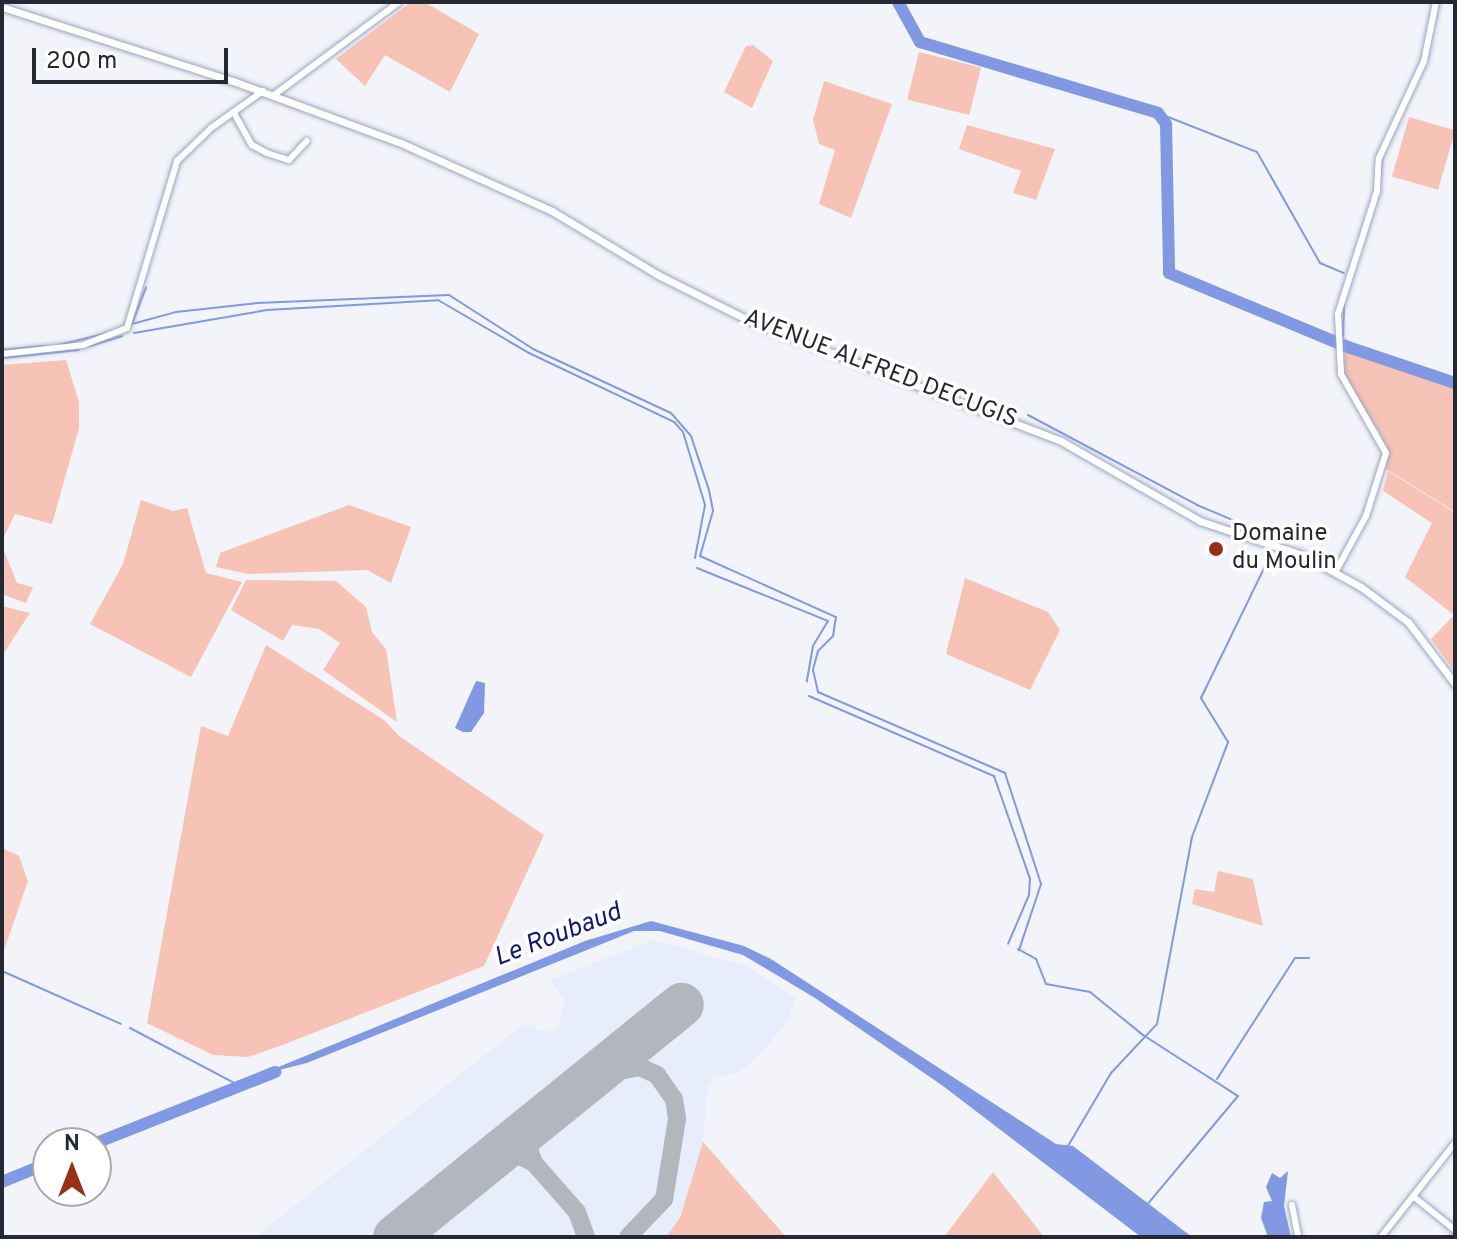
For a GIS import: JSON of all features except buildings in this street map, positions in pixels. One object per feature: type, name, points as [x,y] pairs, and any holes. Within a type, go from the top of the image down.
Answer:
[{"type":"street","points":[[274,95],[399,2]]},
{"type":"street","points":[[1336,571],[1366,516],[1386,453],[1341,374],[1339,339],[1346,277],[1377,191],[1379,158],[1424,61],[1436,2]]},
{"type":"street","name":"AVENUE ALFRED DECUGIS","points":[[2,7],[263,91],[520,195],[658,275],[754,323],[1061,441],[1200,521],[1336,571],[1408,622],[1455,684]]},
{"type":"street","points":[[2,354],[83,345],[127,328],[147,276],[169,177],[189,146],[263,91]]},
{"type":"street","points":[[234,113],[252,145],[267,153],[289,160],[307,141]]},
{"type":"street","points":[[1381,1237],[1455,1143]]},
{"type":"street","points":[[1414,1197],[1455,1234]]},
{"type":"street","points":[[1292,1205],[1298,1237]]},
{"type":"shaded area","points":[[411,2],[426,3],[479,34],[450,92],[385,55],[365,86],[336,59]]},
{"type":"shaded area","points":[[753,45],[773,61],[752,108],[724,92],[746,46]]},
{"type":"shaded area","points":[[919,52],[981,67],[969,115],[907,100]]},
{"type":"shaded area","points":[[824,81],[892,104],[851,218],[819,204],[835,150],[819,144],[813,120]]},
{"type":"shaded area","points":[[1409,117],[1455,130],[1438,190],[1392,177]]},
{"type":"shaded area","points":[[967,125],[1055,149],[1036,200],[1013,193],[1021,171],[959,149]]},
{"type":"shaded area","points":[[1345,350],[1455,387],[1455,512],[1386,469],[1383,438],[1344,375]]},
{"type":"shaded area","points":[[66,360],[79,402],[79,428],[52,524],[15,514],[2,541],[2,365]]},
{"type":"shaded area","points":[[1388,471],[1455,513],[1455,672],[1431,639],[1454,615],[1405,577],[1432,523],[1383,491]]},
{"type":"shaded area","points":[[141,500],[173,511],[187,508],[206,573],[242,582],[191,677],[90,624],[123,564]]},
{"type":"shaded area","points":[[349,505],[411,527],[391,583],[367,570],[248,574],[216,567],[220,553]]},
{"type":"shaded area","points":[[2,546],[17,583],[33,587],[26,603],[2,594]]},
{"type":"shaded area","points":[[965,578],[1048,612],[1060,630],[1030,690],[946,654]]},
{"type":"shaded area","points":[[246,580],[336,581],[366,607],[372,632],[386,649],[397,722],[323,670],[340,643],[319,629],[292,625],[283,641],[231,610]]},
{"type":"shaded area","points":[[2,606],[30,613],[2,656]]},
{"type":"shaded area","points":[[266,645],[384,720],[399,736],[544,835],[484,966],[248,1057],[213,1055],[147,1023],[201,726],[228,736]]},
{"type":"shaded area","points":[[2,848],[19,856],[28,881],[2,956]]},
{"type":"shaded area","points":[[1218,871],[1253,879],[1263,926],[1192,904],[1195,889],[1214,892]]},
{"type":"shaded area","points":[[654,940],[747,966],[796,998],[787,1021],[760,1055],[738,1073],[714,1077],[708,1085],[703,1141],[786,1237],[255,1237],[524,1024],[547,1032],[558,1027],[565,1000],[550,980]]},
{"type":"shaded area","points":[[703,1142],[786,1237],[666,1237],[680,1218]]},
{"type":"shaded area","points":[[993,1172],[1044,1237],[944,1237]]},
{"type":"water","points":[[476,681],[485,683],[484,713],[471,732],[463,732],[455,728]]},
{"type":"water","name":"Le Roubaud","points":[[651,921],[744,946],[771,959],[1056,1144],[1073,1146],[1192,1237],[1141,1237],[943,1086],[815,998],[743,955],[660,931],[634,931],[307,1063],[259,1075],[585,941]]},
{"type":"water","points":[[1288,1171],[1284,1206],[1291,1237],[1268,1237],[1261,1218],[1264,1202],[1272,1201],[1266,1187],[1272,1173],[1280,1178]]},
{"type":"waterway","points":[[898,2],[920,42],[1158,113],[1166,124],[1169,273],[1345,346],[1455,383]]},
{"type":"waterway","points":[[1158,113],[1257,152],[1320,263],[1344,273]]},
{"type":"waterway","points":[[1379,192],[1382,159]]},
{"type":"waterway","points":[[132,324],[146,288]]},
{"type":"waterway","points":[[132,324],[176,312],[257,303],[449,295],[533,349],[671,413],[691,436],[709,490],[713,511],[700,556],[836,617],[833,636],[818,651],[813,670],[818,692],[1005,773],[1041,884],[1019,950]]},
{"type":"waterway","points":[[134,333],[267,310],[438,300],[529,353],[674,422],[683,432],[705,505],[695,558]]},
{"type":"waterway","points":[[1343,336],[1344,305]]},
{"type":"waterway","points":[[59,345],[107,333]]},
{"type":"waterway","points":[[90,346],[123,336]]},
{"type":"waterway","points":[[2,350],[45,346]]},
{"type":"waterway","points":[[2,358],[79,350]]},
{"type":"waterway","points":[[1028,415],[1197,505],[1266,534],[1267,539]]},
{"type":"waterway","points":[[1068,1146],[1111,1073],[1157,1024],[1192,837],[1228,742],[1201,698],[1268,560],[1268,551]]},
{"type":"waterway","points":[[697,568],[828,621],[813,646],[807,681]]},
{"type":"waterway","points":[[809,696],[994,776],[1030,879],[1029,895],[1008,944]]},
{"type":"waterway","points":[[1018,949],[1036,959],[1046,984],[1090,992],[1143,1035],[1238,1096],[1146,1206]]},
{"type":"waterway","points":[[1217,1079],[1295,958],[1309,958]]},
{"type":"waterway","points":[[2,971],[121,1024]]},
{"type":"waterway","points":[[130,1028],[238,1085]]},
{"type":"waterway","name":"Le Roubaud","points":[[112,1137],[275,1072]]},
{"type":"waterway","name":"Le Roubaud","points":[[2,1182],[32,1170]]},
{"type":"taxiway","points":[[594,1076],[640,1067],[657,1075],[674,1099],[677,1119],[664,1199],[628,1237]]},
{"type":"taxiway","points":[[532,1126],[528,1146],[534,1163]]},
{"type":"taxiway","points":[[497,1155],[516,1154],[534,1163],[577,1212],[586,1237]]},
{"type":"runway","points":[[395,1237],[682,1005]]},
{"type":"place","name":"Domaine du Moulin","points":[[1216,549]]}]
